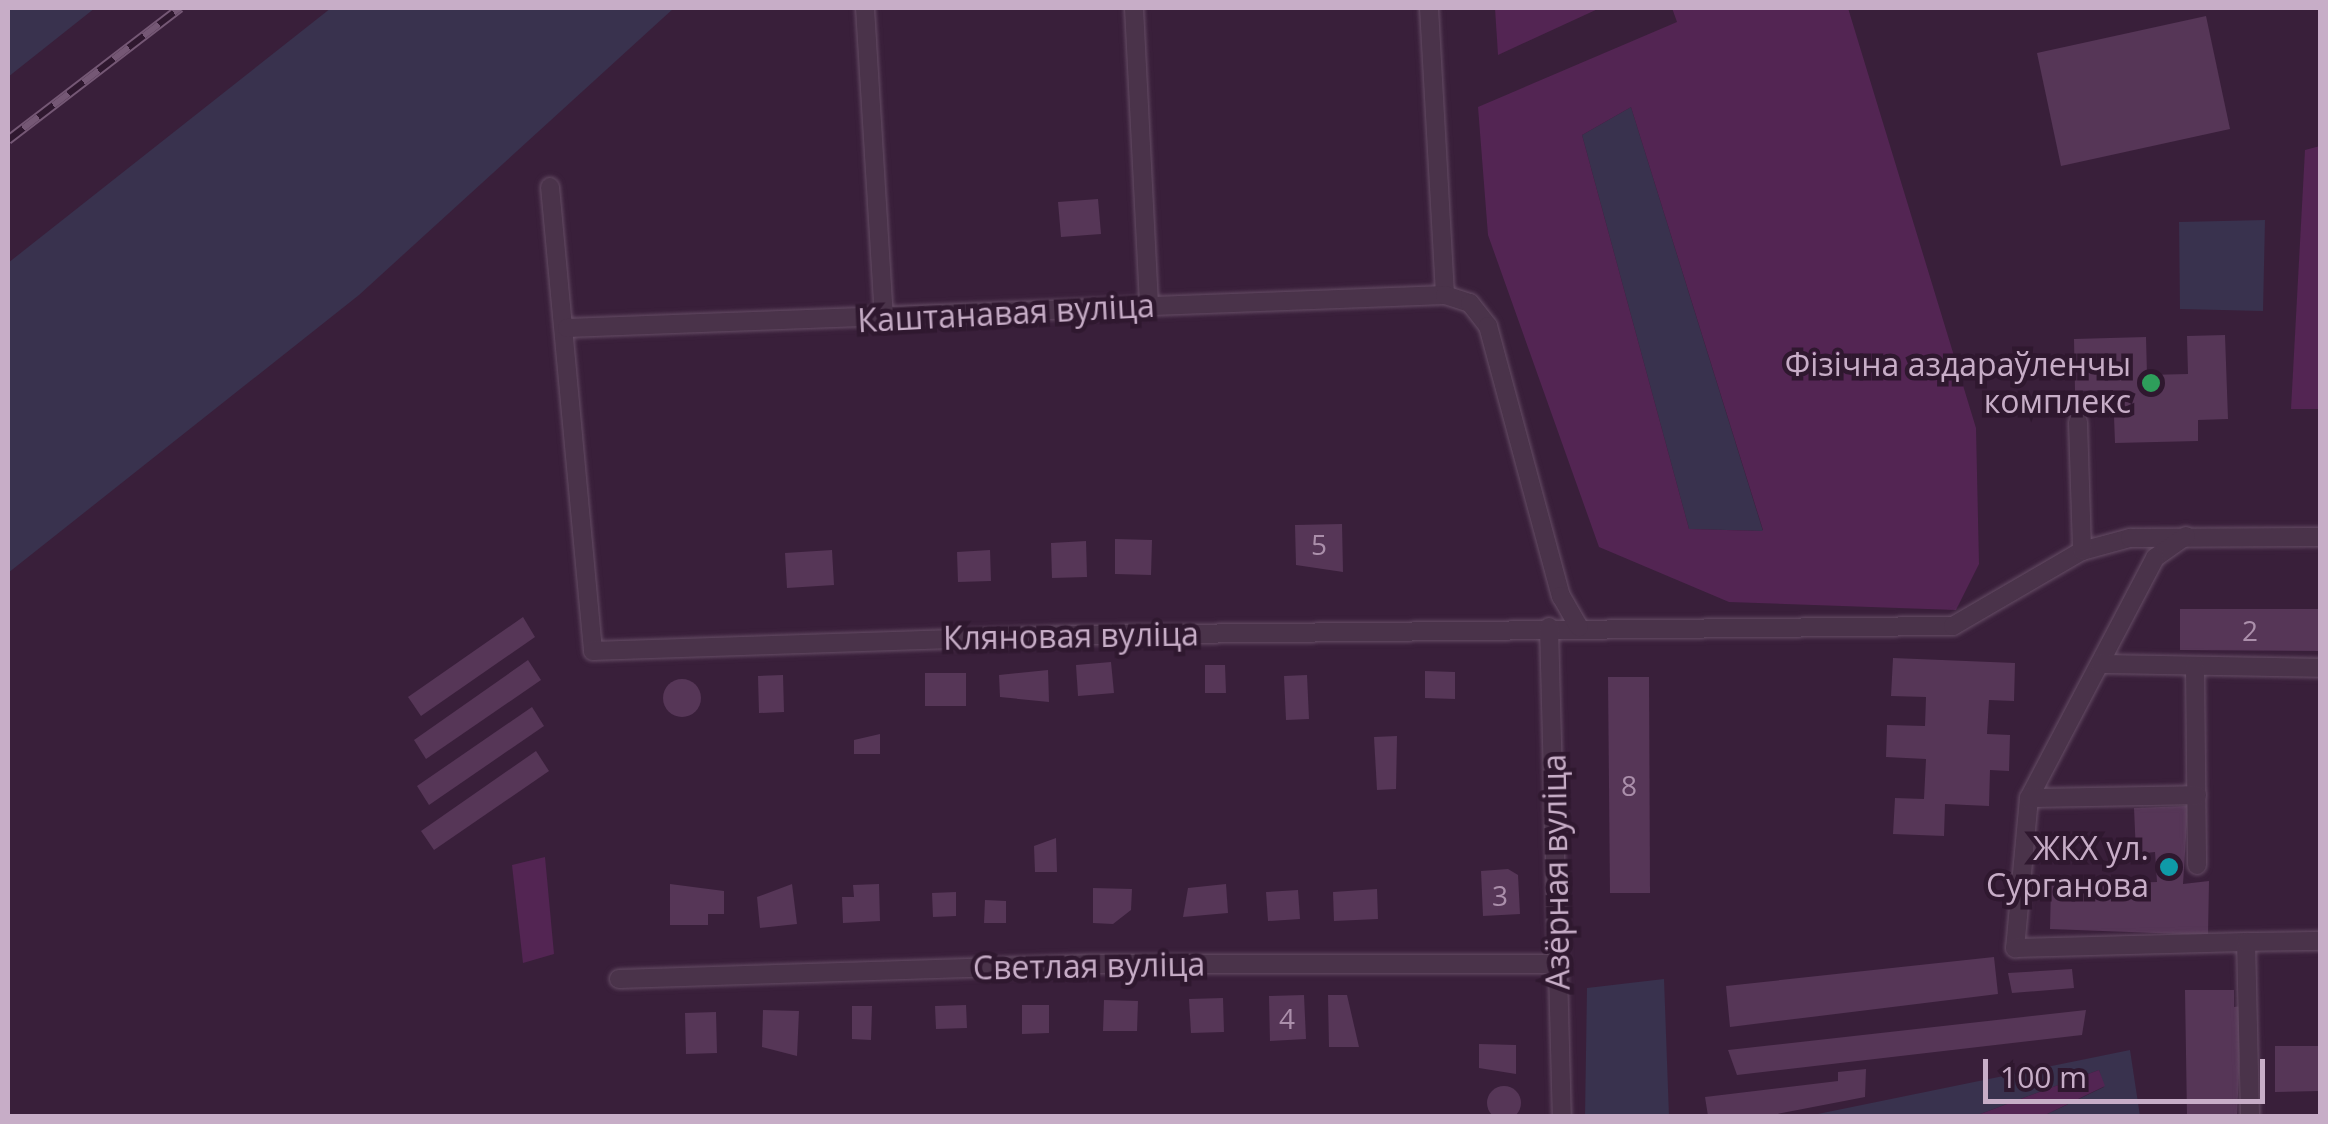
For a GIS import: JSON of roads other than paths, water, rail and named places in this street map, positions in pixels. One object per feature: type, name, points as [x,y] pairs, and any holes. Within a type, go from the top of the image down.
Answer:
[{"type":"street","points":[[864,8],[884,320]]},
{"type":"street","points":[[1134,8],[1149,306]]},
{"type":"street","points":[[1429,8],[1445,294],[1470,303],[1488,326],[1561,596],[1579,627]]},
{"type":"street","points":[[550,187],[567,328]]},
{"type":"street","name":"Каштанавая вуліца","points":[[567,328],[884,320],[1445,294]]},
{"type":"street","name":"Кляновая вуліца","points":[[567,328],[593,651],[1550,627],[1953,626],[2082,551]]},
{"type":"street","points":[[2078,422],[2082,551],[2187,535],[2320,538]]},
{"type":"street","points":[[2187,535],[2155,558],[2029,798],[2015,948],[2320,941]]},
{"type":"street","name":"Азёрная вуліца","points":[[1550,627],[1562,1116]]},
{"type":"street","points":[[2100,664],[2320,668]]},
{"type":"street","points":[[2195,667],[2197,865]]},
{"type":"street","points":[[2029,798],[2197,795]]},
{"type":"street","points":[[2246,942],[2250,1116]]},
{"type":"street","name":"Светлая вуліца","points":[[619,980],[1087,964],[1558,964]]},
{"type":"railway","points":[[8,140],[180,8]]},
{"type":"place","name":"Фізічна аздараўленчы комплекс","points":[[2151,383]]},
{"type":"place","name":"ЖКХ ул. Сурганова","points":[[2169,867]]}]
